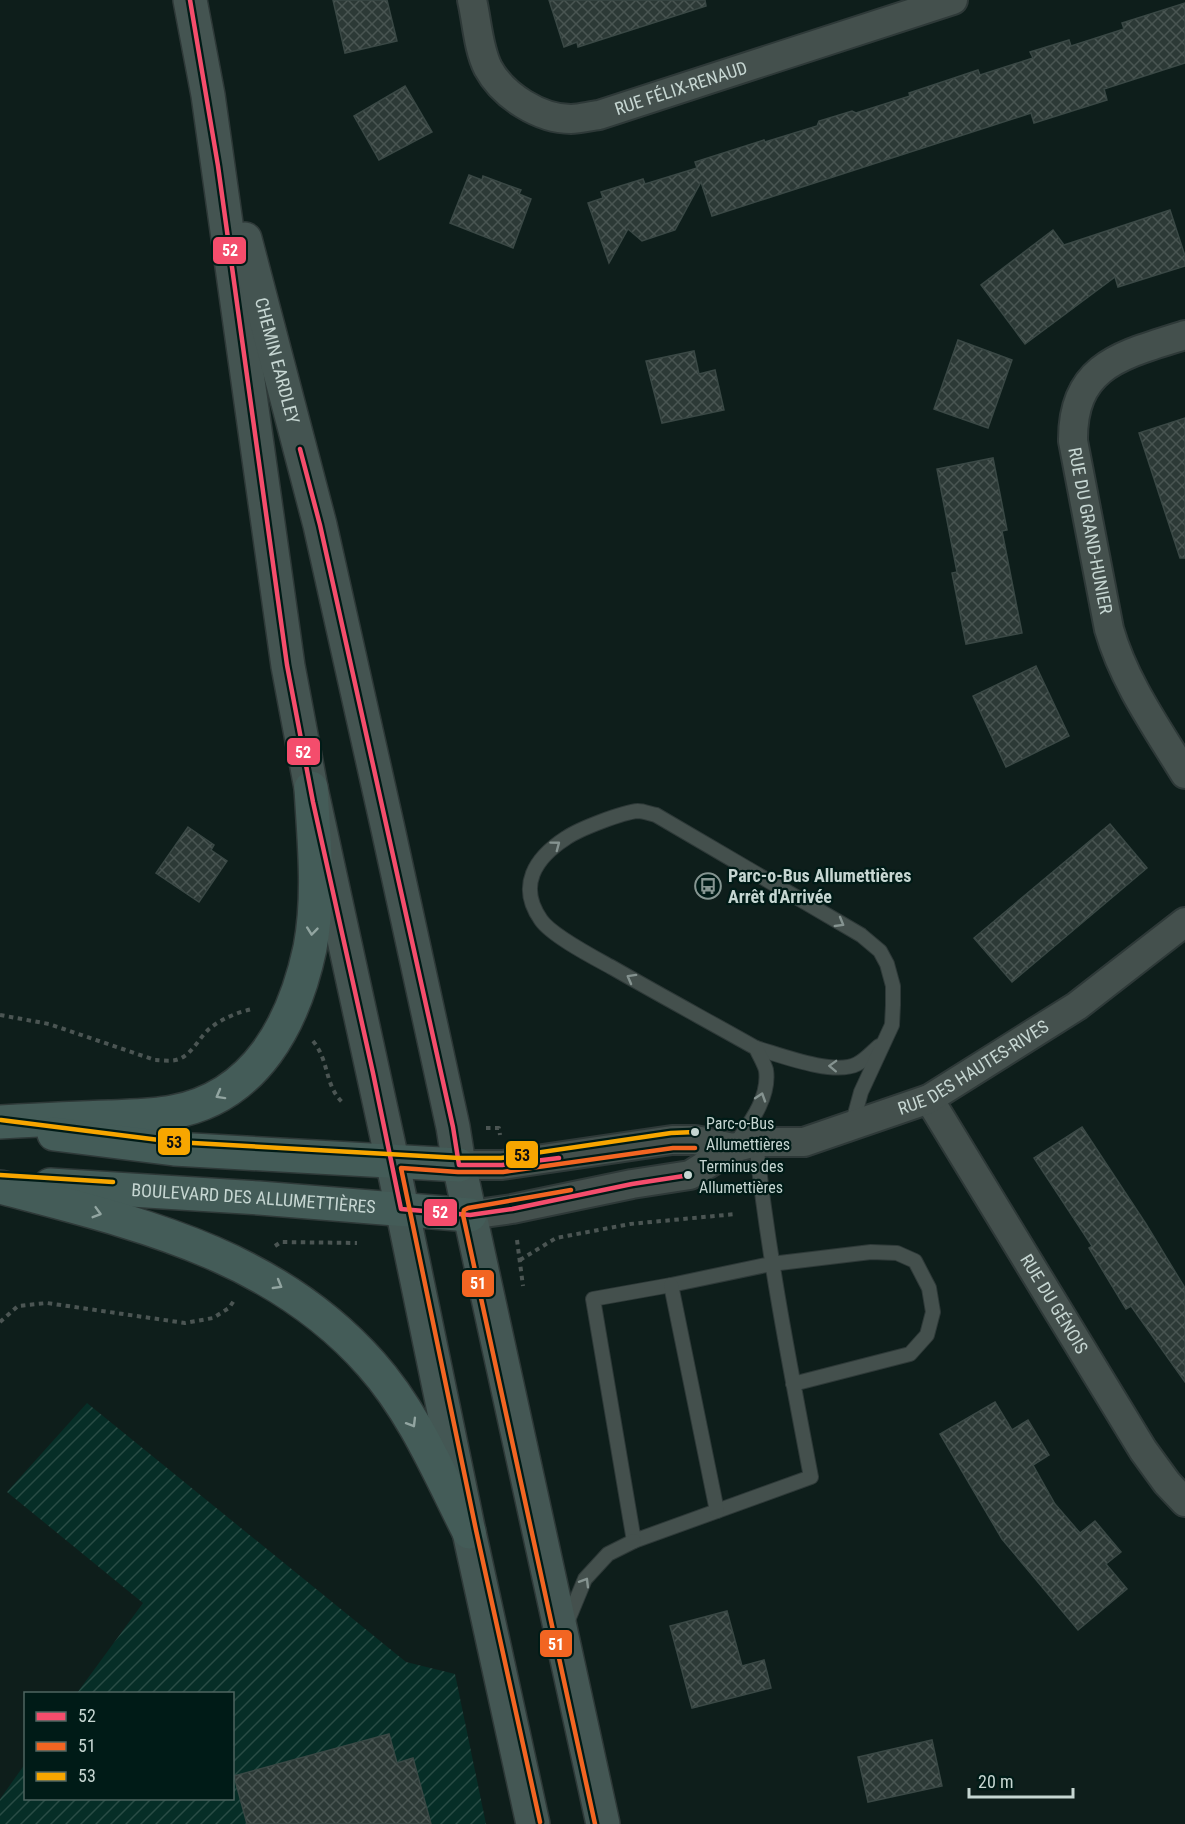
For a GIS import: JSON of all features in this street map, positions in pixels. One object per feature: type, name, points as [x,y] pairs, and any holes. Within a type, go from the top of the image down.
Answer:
[{"type":"highway","points":[[0,1122],[173,1112],[202,1104],[225,1092],[242,1081],[259,1064],[285,1022],[296,995],[310,947],[315,877],[311,788]]},
{"type":"highway","points":[[0,1127],[174,1149],[459,1165]]},
{"type":"highway","name":"BOULEVARD DES ALLUMETTIÈRES","points":[[0,1182],[259,1198],[470,1215]]},
{"type":"highway","points":[[0,1187],[107,1216],[211,1251],[250,1269],[304,1303],[347,1339],[372,1365],[394,1395],[413,1424],[469,1532]]},
{"type":"main road","name":"CHEMIN EARDLEY","points":[[189,0],[208,95],[320,525],[453,1127],[459,1165],[603,1824]]},
{"type":"main road","name":"CHEMIN EARDLEY","points":[[208,95],[288,666],[311,788],[533,1824]]},
{"type":"street","name":"RUE FÉLIX-RENAUD","points":[[472,0],[488,68],[503,88],[521,102],[546,115],[572,119],[599,115],[953,0]]},
{"type":"street","name":"RUE DU GRAND-HUNIER","points":[[1185,335],[1127,353],[1106,366],[1088,382],[1078,401],[1073,420],[1075,453],[1115,651],[1126,674],[1185,774]]},
{"type":"street","name":"RUE DES HAUTES-RIVES","points":[[459,1165],[502,1165],[672,1140],[744,1145],[804,1142],[852,1126],[929,1099],[1077,1006],[1185,922]]},
{"type":"street","name":"RUE DU GÉNOIS","points":[[929,1099],[1143,1450],[1167,1483],[1185,1502]]},
{"type":"street","points":[[470,1215],[690,1175],[744,1145]]},
{"type":"lane","points":[[852,1126],[861,1092],[892,1025],[894,1005],[893,986],[880,951],[861,935],[656,815],[639,811],[620,815],[568,836],[546,852],[532,873],[529,888],[533,907],[542,923],[574,946],[756,1048],[808,1064],[834,1068],[856,1065],[883,1043]]},
{"type":"lane","points":[[562,1635],[585,1579],[608,1554],[634,1541],[811,1477],[771,1264],[744,1145],[749,1124],[764,1094],[766,1069],[756,1048]]},
{"type":"lane","points":[[634,1541],[593,1299],[771,1264],[871,1252],[897,1253],[915,1261],[929,1288],[933,1312],[927,1335],[910,1354],[794,1384]]},
{"type":"lane","points":[[671,1285],[717,1511]]},
{"type":"path","points":[[520,1260],[556,1238],[630,1224],[736,1214]]},
{"type":"path","points":[[267,1251],[281,1242],[358,1243]]},
{"type":"path","points":[[0,1322],[18,1306],[47,1303],[185,1323],[213,1318],[229,1308],[236,1299]]},
{"type":"shaded area","points":[[87,1403],[406,1662],[455,1674],[486,1824],[0,1824],[0,1799],[24,1765],[24,1800],[234,1800],[234,1692],[78,1692],[143,1603],[7,1492]]},
{"type":"building","points":[[333,0],[387,0],[397,41],[345,53]]},
{"type":"building","points":[[549,0],[705,0],[706,6],[578,47],[577,42],[564,47]]},
{"type":"building","points":[[1185,3],[1185,63],[1104,89],[1107,100],[1034,123],[1031,113],[712,216],[701,182],[675,230],[642,241],[628,229],[609,263],[588,203],[603,198],[601,192],[643,179],[645,184],[697,168],[695,162],[817,126],[819,121],[852,111],[856,113],[910,96],[909,93],[978,70],[980,75],[1033,58],[1030,52],[1069,40],[1071,46],[1124,29],[1122,23]]},
{"type":"building","points":[[405,86],[432,132],[379,160],[354,116]]},
{"type":"building","points":[[469,175],[482,180],[483,176],[521,190],[519,194],[531,199],[513,248],[450,223]]},
{"type":"building","points":[[1170,210],[1185,256],[1185,266],[1118,287],[1115,277],[1025,344],[981,285],[1053,230],[1064,245]]},
{"type":"building","points":[[958,340],[1012,360],[988,428],[934,409]]},
{"type":"building","points":[[694,351],[699,374],[715,370],[724,410],[662,423],[646,361]]},
{"type":"building","points":[[1185,418],[1185,558],[1180,558],[1139,433]]},
{"type":"building","points":[[993,458],[1007,530],[1002,531],[1022,633],[966,644],[952,573],[957,572],[937,469]]},
{"type":"building","points":[[1036,666],[1069,736],[1006,767],[973,696]]},
{"type":"building","points":[[1110,824],[1147,868],[1012,982],[974,938]]},
{"type":"building","points":[[188,827],[214,845],[211,850],[227,861],[199,902],[156,873]]},
{"type":"building","points":[[1082,1127],[1185,1288],[1185,1382],[1131,1306],[1126,1309],[1089,1248],[1092,1246],[1034,1158]]},
{"type":"building","points":[[995,1402],[1012,1430],[1028,1420],[1049,1455],[1033,1465],[1055,1504],[1080,1533],[1095,1521],[1121,1552],[1106,1564],[1127,1589],[1078,1630],[1002,1539],[940,1434]]},
{"type":"building","points":[[727,1611],[742,1666],[764,1660],[771,1688],[692,1708],[670,1626]]},
{"type":"building","points":[[389,1734],[397,1763],[413,1758],[431,1824],[247,1824],[234,1776]]},
{"type":"building","points":[[932,1740],[942,1786],[868,1802],[858,1757]]},
{"type":"transit line","name":"52","points":[[190,0],[218,166],[287,665],[313,802],[401,1209],[470,1215],[690,1175]]},
{"type":"transit line","name":"52","points":[[300,449],[320,525],[453,1127],[459,1165],[502,1165],[559,1158]]},
{"type":"transit line","name":"53","points":[[1,1120],[175,1142],[459,1158],[501,1158],[671,1133],[695,1132]]},
{"type":"transit line","name":"51","points":[[540,1822],[476,1530],[401,1168],[503,1172],[673,1148],[695,1148]]},
{"type":"transit line","name":"53","points":[[0,1175],[113,1182]]},
{"type":"transit line","name":"51","points":[[571,1190],[468,1208],[464,1210],[463,1215],[595,1824]]},
{"type":"place","name":"Parc-o-Bus Allumettières Arrêt d'Arrivée","points":[[708,886]]},
{"type":"place","name":"Parc-o-Bus Allumettières","points":[[695,1132]]},
{"type":"place","name":"Terminus des Allumettières","points":[[688,1175]]}]
